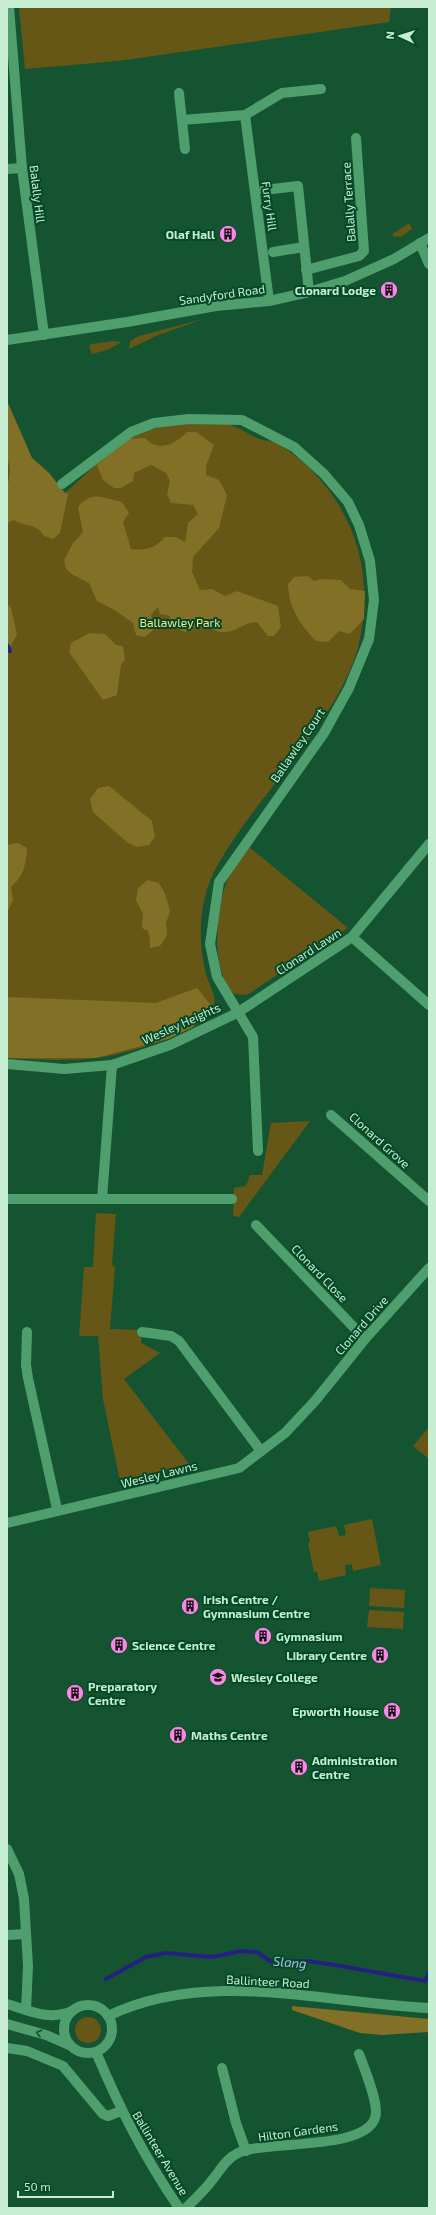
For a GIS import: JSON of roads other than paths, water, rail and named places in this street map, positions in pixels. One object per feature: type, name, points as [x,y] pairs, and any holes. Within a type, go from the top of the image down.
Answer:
[{"type":"street","name":"Balally Hill","points":[[9,7],[22,168],[44,335]]},
{"type":"street","points":[[182,120],[245,115],[282,93],[321,89]]},
{"type":"street","points":[[179,93],[185,149]]},
{"type":"street","name":"Furry Hill","points":[[245,115],[269,301]]},
{"type":"street","name":"Balally Terrace","points":[[306,270],[359,256],[364,251],[356,138]]},
{"type":"street","points":[[7,170],[22,168]]},
{"type":"street","points":[[264,190],[298,186],[309,292]]},
{"type":"street","points":[[425,240],[429,264]]},
{"type":"street","name":"Sandyford Road","points":[[7,340],[216,306],[269,301],[309,292],[345,281],[393,260],[425,240]]},
{"type":"street","points":[[273,252],[304,247]]},
{"type":"street","name":"Ballawley Court","points":[[62,484],[131,432],[154,423],[189,419],[242,420],[294,447],[324,474],[348,502],[359,525],[370,561],[374,600],[369,639],[349,688],[324,733],[219,882],[210,944],[217,977],[237,1012]]},
{"type":"street","name":"Clonard Lawn","points":[[237,1012],[352,938],[429,844]]},
{"type":"street","points":[[352,938],[429,1004]]},
{"type":"street","name":"Wesley Heights","points":[[7,1064],[64,1069],[112,1065],[170,1045],[237,1012],[253,1037],[258,1151]]},
{"type":"street","points":[[102,1199],[112,1065]]},
{"type":"street","name":"Clonard Grove","points":[[331,1115],[429,1201]]},
{"type":"street","points":[[7,1199],[232,1199]]},
{"type":"street","name":"Clonard Close","points":[[256,1225],[365,1339]]},
{"type":"street","name":"Clonard Drive","points":[[315,1401],[365,1339],[429,1268]]},
{"type":"street","points":[[27,1332],[26,1365],[28,1378],[57,1509]]},
{"type":"street","points":[[142,1332],[171,1336],[179,1341],[261,1451]]},
{"type":"street","name":"Wesley Lawns","points":[[7,1523],[57,1509],[124,1496],[239,1468],[285,1433],[315,1401]]},
{"type":"street","points":[[7,1849],[19,1874],[24,1899],[28,1966],[26,2010]]},
{"type":"street","points":[[7,1935],[26,1934]]},
{"type":"street","name":"Ballinteer Road","points":[[108,2016],[146,2002],[214,1992],[267,1992],[429,2008]]},
{"type":"street","points":[[7,2004],[46,2016],[60,2016],[85,2005],[92,2006],[98,2008],[108,2016],[112,2029],[110,2038],[105,2046],[96,2052],[83,2053],[46,2035],[7,2024]]},
{"type":"street","points":[[69,2045],[65,2037],[64,2027],[66,2018],[72,2011]]},
{"type":"street","name":"Ballinteer Avenue","points":[[7,2048],[28,2051],[63,2066],[103,2114],[108,2116],[121,2111]]},
{"type":"street","name":"Ballinteer Avenue","points":[[96,2052],[121,2111],[151,2167],[179,2208]]},
{"type":"street","name":"Hilton Gardens","points":[[186,2208],[213,2179],[225,2161],[238,2153],[322,2142],[351,2136],[369,2128],[376,2117],[374,2100],[359,2054]]},
{"type":"street","name":"Hilton Gardens","points":[[222,2068],[236,2123],[246,2151]]},
{"type":"waterway","points":[[7,645],[10,651]]},
{"type":"waterway","name":"Slang","points":[[106,1979],[146,1957],[165,1953],[212,1957],[241,1951],[257,1952],[270,1961],[307,1961],[425,1981],[429,1973]]},
{"type":"place","name":"Olaf Hall","points":[[228,234]]},
{"type":"place","name":"Clonard Lodge","points":[[389,290]]},
{"type":"place","name":"Irish Centre / Gymnasium Centre","points":[[190,1606]]},
{"type":"place","name":"Gymnasium","points":[[263,1636]]},
{"type":"place","name":"Science Centre","points":[[119,1645]]},
{"type":"place","name":"Library Centre","points":[[380,1655]]},
{"type":"place","name":"Wesley College","points":[[218,1677]]},
{"type":"place","name":"Preparatory Centre","points":[[75,1693]]},
{"type":"place","name":"Epworth House","points":[[392,1711]]},
{"type":"place","name":"Maths Centre","points":[[178,1735]]},
{"type":"place","name":"Administration Centre","points":[[299,1767]]},
{"type":"park label","name":"Ballawley Park","points":[[180,622]]}]
